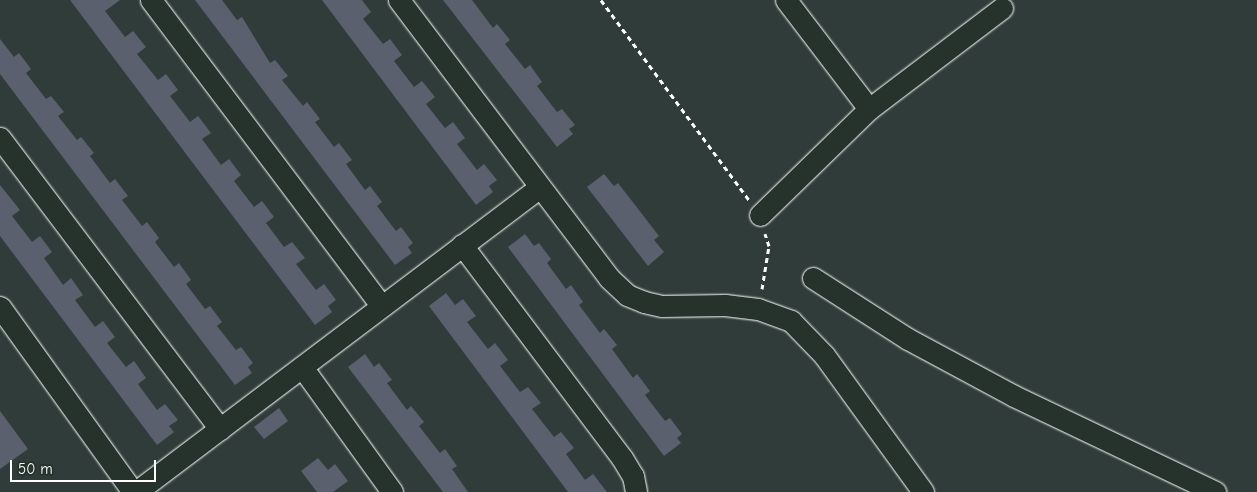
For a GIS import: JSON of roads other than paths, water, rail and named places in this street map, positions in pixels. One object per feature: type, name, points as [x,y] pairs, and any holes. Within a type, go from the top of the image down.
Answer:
[{"type":"street","points":[[150,0],[381,306]]},
{"type":"street","points":[[399,0],[609,278],[627,295],[662,306],[725,305],[758,310],[791,321],[814,343],[923,492]]},
{"type":"street","points":[[786,0],[869,109]]},
{"type":"street","points":[[760,215],[869,109],[1002,8]]},
{"type":"street","points":[[0,138],[220,429]]},
{"type":"street","points":[[0,307],[135,492],[540,187]]},
{"type":"street","points":[[462,245],[622,458],[633,476],[636,492]]},
{"type":"street","points":[[813,278],[908,339],[1208,491]]},
{"type":"street","points":[[302,367],[392,492]]}]
